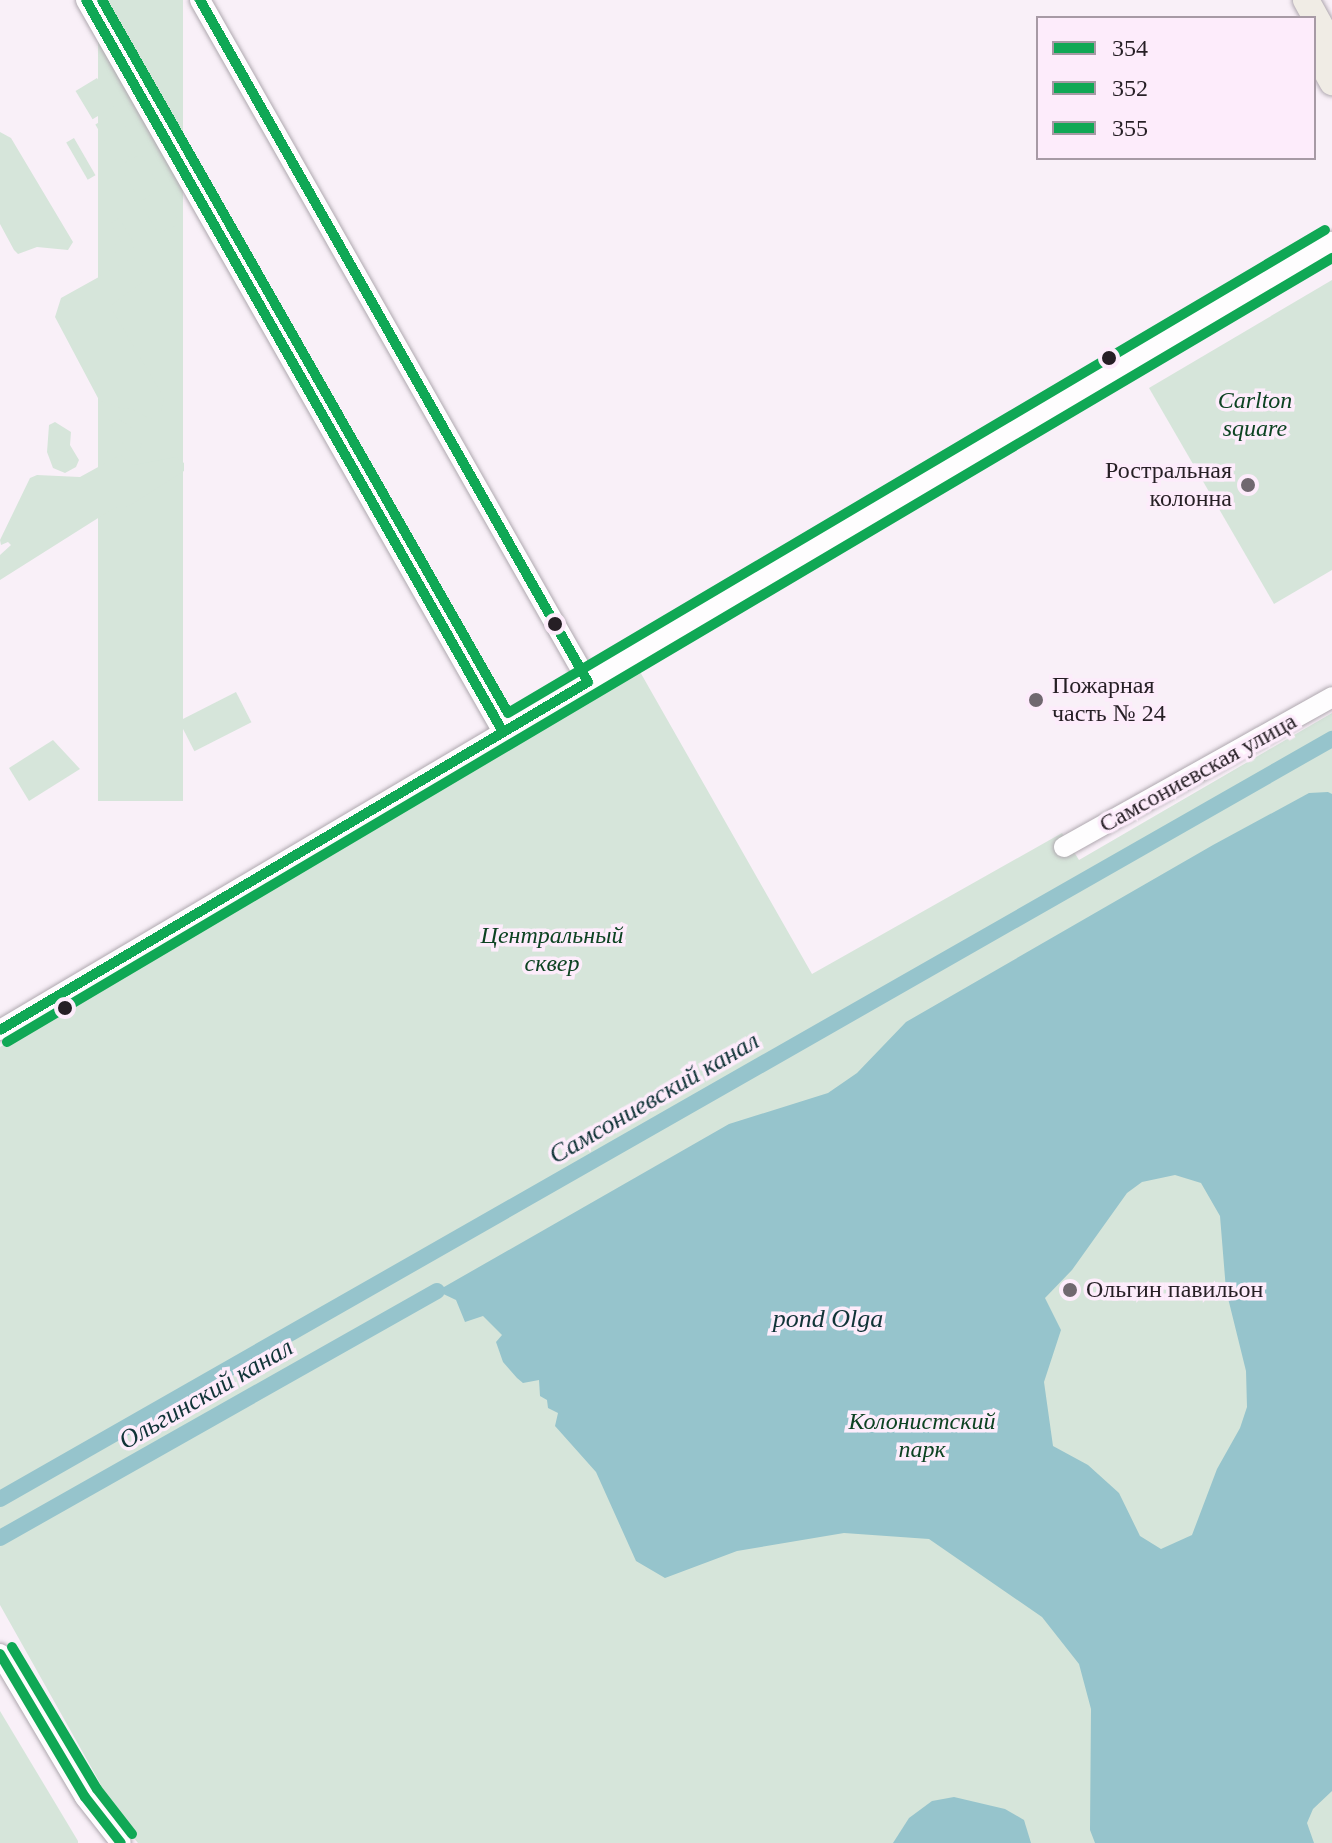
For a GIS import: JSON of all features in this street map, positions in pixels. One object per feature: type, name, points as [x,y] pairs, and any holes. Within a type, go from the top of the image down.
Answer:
[{"type":"main road","points":[[1316,18],[1332,47]]},
{"type":"main road","points":[[1316,53],[1332,82]]},
{"type":"street","points":[[86,0],[503,732]]},
{"type":"street","points":[[200,0],[588,682]]},
{"type":"street","points":[[0,1030],[1332,242]]},
{"type":"street","name":"Самсониевская улица","points":[[1064,847],[1332,697]]},
{"type":"street","points":[[0,1654],[111,1840]]},
{"type":"green space","points":[[98,0],[183,0],[183,801],[98,801]]},
{"type":"green space","points":[[97,78],[114,106],[93,119],[76,91]]},
{"type":"green space","points":[[117,112],[139,150],[117,163],[95,124]]},
{"type":"green space","points":[[0,132],[11,138],[73,242],[68,250],[37,247],[18,254],[14,250],[0,224]]},
{"type":"green space","points":[[74,138],[96,175],[88,180],[66,142]]},
{"type":"green space","points":[[141,154],[161,190],[140,201],[120,166]]},
{"type":"green space","points":[[164,195],[180,224],[158,233],[142,206]]},
{"type":"green space","points":[[119,218],[136,246],[118,257],[112,247],[121,242],[111,223]]},
{"type":"green space","points":[[133,258],[144,266],[144,281],[110,306],[164,398],[161,411],[150,419],[130,408],[122,409],[99,400],[55,317],[61,298]]},
{"type":"green space","name":"Carlton square","points":[[1332,280],[1332,570],[1274,604],[1149,388]]},
{"type":"green space","points":[[113,416],[130,426],[142,445],[136,453],[127,450],[108,419]]},
{"type":"green space","points":[[55,422],[71,432],[70,445],[79,460],[76,467],[65,473],[53,468],[47,452],[49,425]]},
{"type":"green space","points":[[120,455],[134,465],[176,457],[184,463],[184,471],[129,506],[114,508],[0,580],[0,555],[11,545],[8,542],[1,545],[0,540],[30,478],[37,475],[80,477]]},
{"type":"green space","name":"Колонистский парк","points":[[639,670],[812,974],[1062,833],[1079,860],[1332,713],[1332,1843],[138,1843],[106,1806],[100,1783],[0,1605],[0,1047]]},
{"type":"green space","points":[[236,692],[251,722],[194,751],[179,721]]},
{"type":"green space","points":[[53,740],[80,769],[29,801],[9,768]]},
{"type":"green space","points":[[0,1711],[78,1841],[78,1843],[0,1843]]},
{"type":"water","name":"pond Olga","points":[[1309,793],[1332,794],[1332,1791],[1313,1809],[1307,1823],[1314,1843],[1095,1843],[1090,1830],[1091,1709],[1079,1664],[1042,1617],[929,1539],[844,1533],[737,1551],[665,1578],[636,1561],[596,1472],[555,1426],[558,1413],[548,1408],[547,1400],[540,1396],[539,1380],[523,1383],[517,1378],[503,1362],[496,1342],[502,1335],[483,1316],[465,1322],[456,1300],[437,1291],[729,1124],[828,1093],[857,1073],[906,1022]],"holes":[[[1175,1175],[1201,1183],[1220,1216],[1226,1290],[1246,1371],[1247,1407],[1240,1428],[1217,1469],[1192,1535],[1161,1549],[1140,1536],[1119,1493],[1088,1465],[1053,1446],[1044,1382],[1061,1330],[1045,1298],[1072,1270],[1127,1193],[1142,1182]]]},
{"type":"water","points":[[954,1797],[1005,1809],[1024,1820],[1031,1843],[893,1843],[909,1818],[932,1801]]},
{"type":"waterway","name":"Самсониевский канал","points":[[0,1499],[1332,739]]},
{"type":"waterway","name":"Ольгинский канал","points":[[0,1538],[437,1291]]},
{"type":"transit line","name":"354","points":[[86,0],[503,732]]},
{"type":"transit line","name":"355","points":[[102,0],[508,713],[1325,230]]},
{"type":"transit line","name":"354","points":[[0,1030],[588,682],[200,0]]},
{"type":"transit line","name":"352","points":[[7,1042],[1332,258]]},
{"type":"transit line","name":"355","points":[[12,1647],[97,1789],[132,1834]]},
{"type":"transit line","name":"354","points":[[0,1654],[85,1797],[121,1843]]},
{"type":"place","name":"Ростральная колонна","points":[[1248,485]]},
{"type":"place","name":"Пожарная часть № 24","points":[[1036,700]]},
{"type":"place","name":"Ольгин павильон","points":[[1070,1290]]},
{"type":"park label","name":"Центральный сквер","points":[[552,950]]}]
